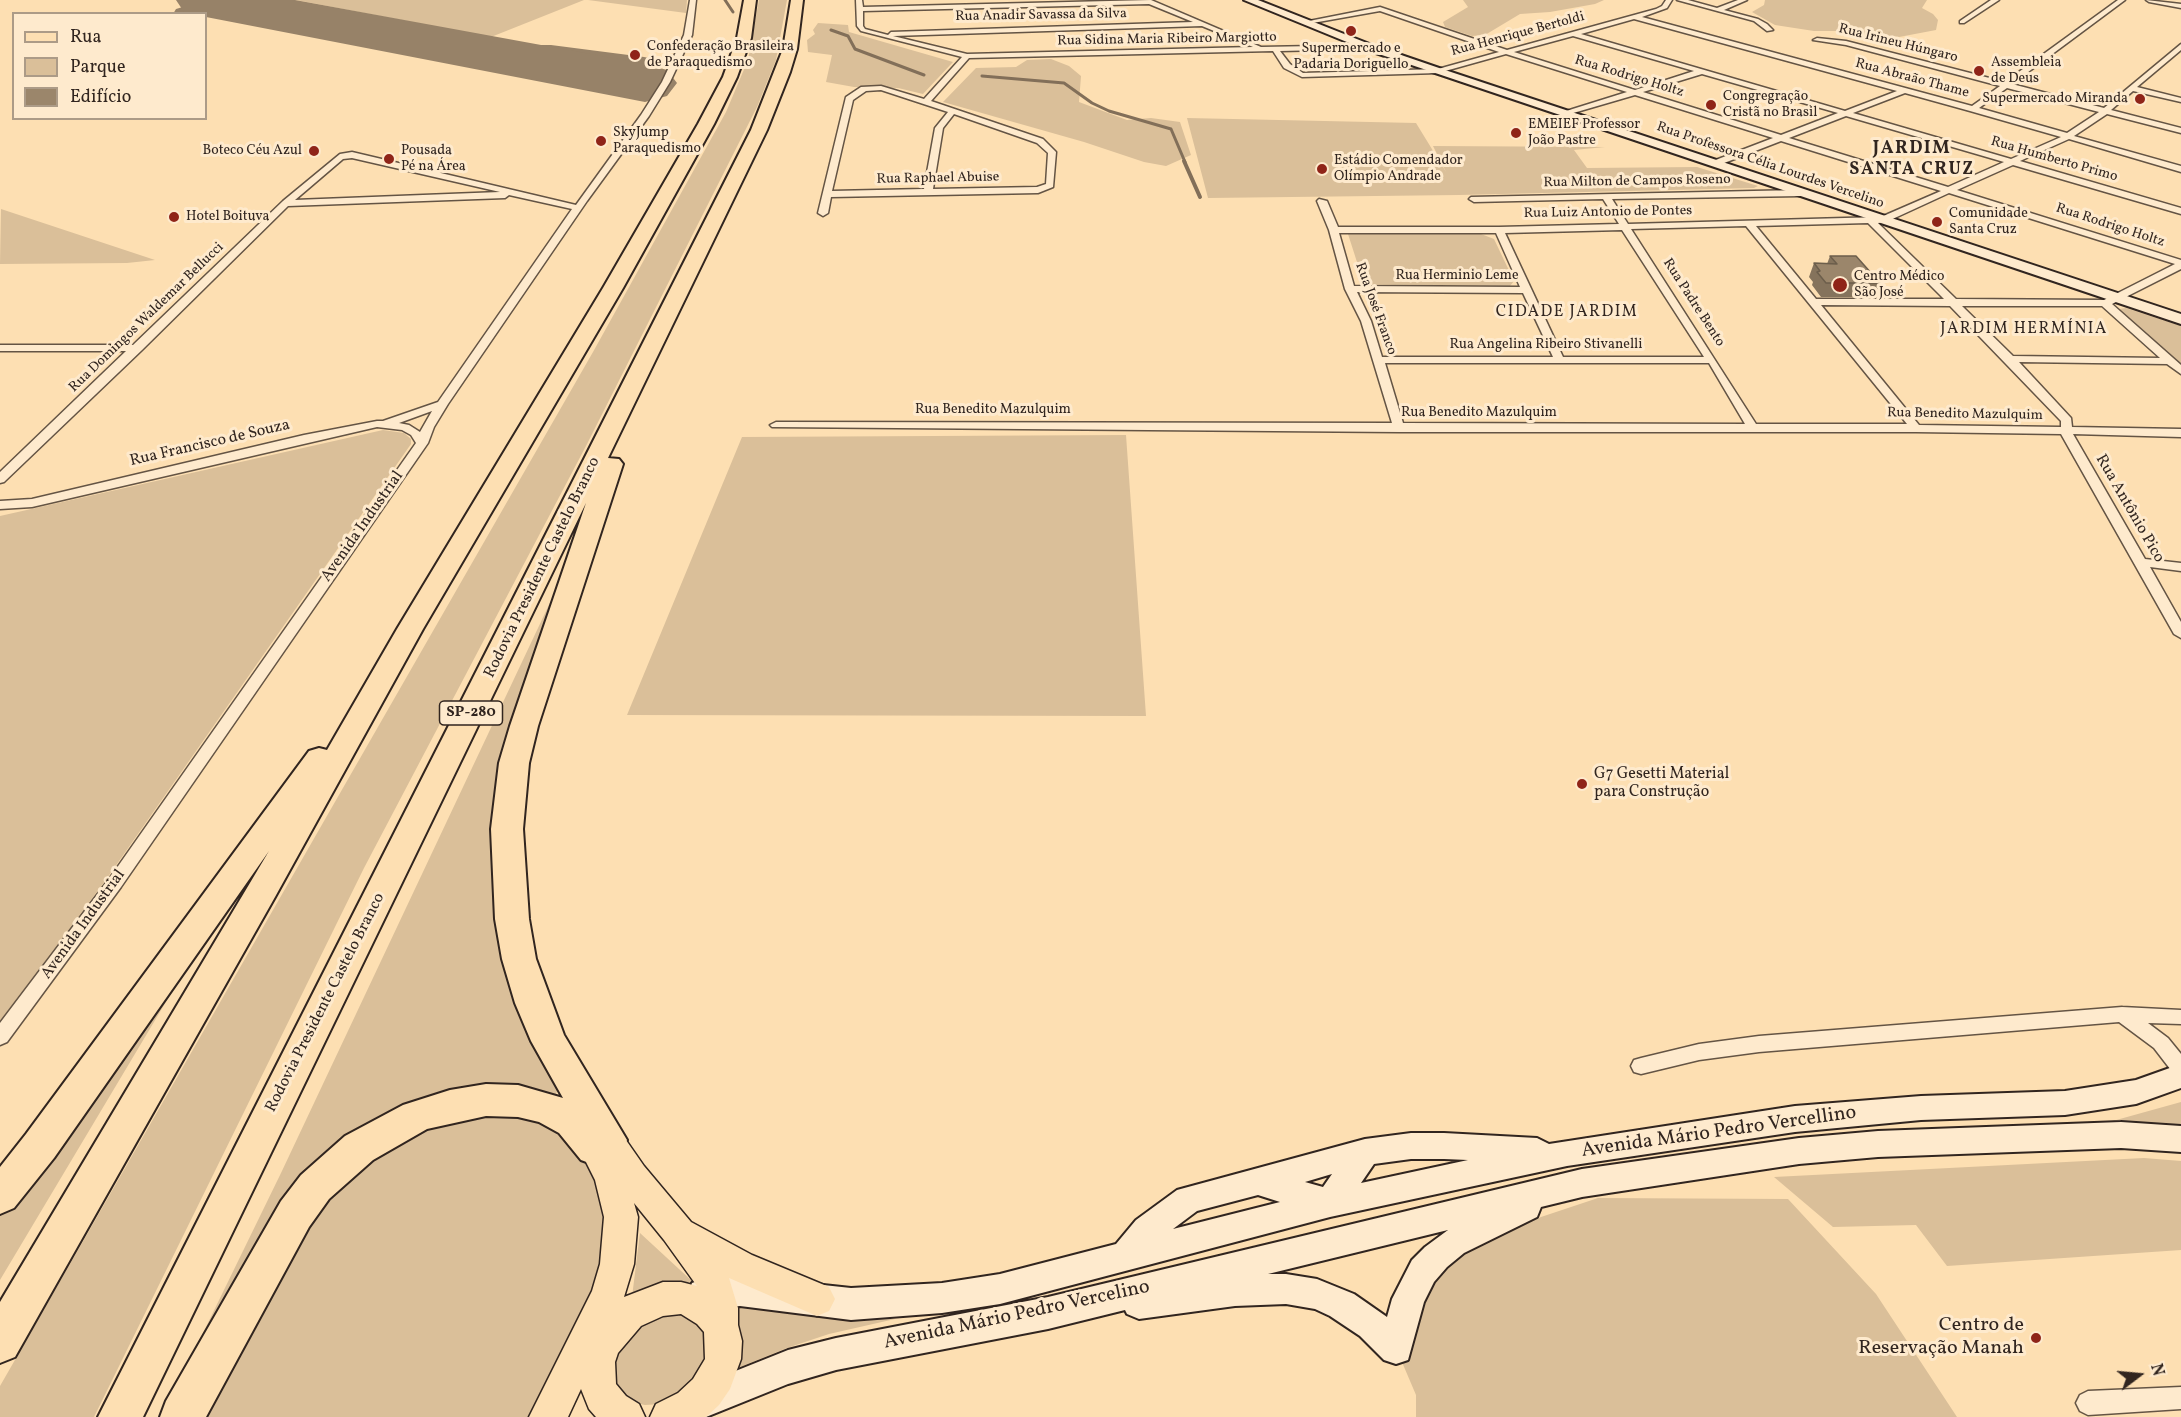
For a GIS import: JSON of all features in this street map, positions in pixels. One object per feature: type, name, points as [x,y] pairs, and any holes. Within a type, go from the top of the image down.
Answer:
[{"type":"highway","points":[[0,1342],[259,897],[410,629],[607,297],[706,124],[730,77],[744,38],[750,0]]},
{"type":"highway","name":"Rodovia Presidente Castelo Branco","points":[[120,1417],[759,130],[783,72],[792,38],[797,0]]},
{"type":"highway","points":[[601,1144],[549,1041],[533,1003],[519,958],[512,920],[507,829],[514,763],[524,726],[608,475],[636,380]]},
{"type":"highway","points":[[0,1196],[40,1146],[410,629]]},
{"type":"highway","points":[[183,1417],[295,1214],[315,1188],[359,1148],[416,1116],[450,1106],[486,1100],[518,1101],[548,1108],[572,1122],[601,1144]]},
{"type":"main road","name":"Rua Professora Célia Lourdes Vercelino","points":[[1250,0],[1368,47],[1438,71],[2181,319]]},
{"type":"main road","name":"Avenida Mário Pedro Vercellino","points":[[1330,1203],[1567,1153],[1795,1119],[1921,1108],[2065,1103],[2136,1092],[2181,1076]]},
{"type":"main road","name":"Avenida Mário Pedro Vercellino","points":[[1348,1239],[1582,1183],[1799,1151],[1878,1143],[2121,1135],[2181,1139]]},
{"type":"main road","points":[[601,1144],[632,1176],[676,1229],[712,1278],[724,1350],[717,1376],[706,1392],[680,1412]]},
{"type":"main road","points":[[601,1144],[621,1217],[618,1264],[608,1295],[602,1330],[603,1344],[597,1362],[596,1380],[602,1396],[613,1409],[626,1417]]},
{"type":"main road","points":[[1125,1257],[1147,1230],[1188,1200],[1365,1152],[1411,1146],[1444,1146],[1567,1153]]},
{"type":"main road","points":[[1260,1182],[1330,1203],[1365,1152]]},
{"type":"main road","points":[[1048,1313],[1235,1291],[1286,1289],[1317,1294],[1342,1305],[1372,1325],[1396,1348],[1408,1299],[1423,1271],[1436,1257],[1453,1243],[1481,1227],[1582,1183]]},
{"type":"main road","name":"Avenida Mário Pedro Vercelino","points":[[718,1309],[740,1291],[851,1304],[942,1298],[1000,1289],[1330,1203]]},
{"type":"main road","points":[[676,1229],[740,1266],[817,1299]]},
{"type":"main road","name":"Avenida Mário Pedro Vercelino","points":[[680,1412],[788,1368],[836,1354],[1048,1313],[1348,1239]]},
{"type":"main road","points":[[554,1405],[608,1295]]},
{"type":"main road","points":[[554,1405],[584,1360],[603,1344],[628,1314],[663,1299],[681,1298],[697,1303],[711,1312],[718,1309]]},
{"type":"street","name":"Avenida Industrial","points":[[0,1038],[116,883],[422,443],[428,427],[442,404],[645,116],[666,82],[688,35],[693,0]]},
{"type":"street","points":[[1309,23],[1380,9],[1384,5],[1375,0]]},
{"type":"street","name":"Rua Henrique Bertoldi","points":[[1275,49],[1287,66],[1302,75],[1438,71],[1635,17],[1665,7],[1669,0]]},
{"type":"street","points":[[1680,0],[1756,20],[1769,30]]},
{"type":"street","points":[[1718,9],[1744,0]]},
{"type":"street","points":[[1962,22],[1996,0]]},
{"type":"street","points":[[1973,109],[2122,0]]},
{"type":"street","points":[[2149,0],[2181,6]]},
{"type":"street","points":[[880,35],[861,28],[859,4],[1147,1],[1264,50]]},
{"type":"street","name":"Rua Rodrigo Holtz","points":[[1380,9],[1633,93],[2181,264]]},
{"type":"street","name":"Rua Abraão Thame","points":[[1635,17],[1973,109],[2181,169]]},
{"type":"street","name":"Rua Anadir Savassa da Silva","points":[[880,35],[938,31],[1203,24]]},
{"type":"street","name":"Rua Humberto Primo","points":[[1574,34],[2181,211]]},
{"type":"street","name":"Rua Sidina Maria Ribeiro Margiotto","points":[[880,35],[967,56],[1368,47]]},
{"type":"street","name":"Rua Irineu Húngaro","points":[[1817,40],[1846,43],[2181,131]]},
{"type":"street","points":[[1876,219],[2067,137],[2104,111],[2181,46]]},
{"type":"street","points":[[926,102],[967,56]]},
{"type":"street","points":[[1566,114],[1699,72]]},
{"type":"street","points":[[823,213],[849,99],[856,93],[872,88],[889,90],[953,111],[939,128],[928,193]]},
{"type":"street","points":[[2131,88],[2181,100]]},
{"type":"street","points":[[1716,163],[1903,91]]},
{"type":"street","name":"Rua Raphael Abuise","points":[[828,194],[1032,191],[1047,188],[1050,185],[1052,152],[1046,144],[953,111]]},
{"type":"street","name":"Rua Domingos Waldemar Bellucci","points":[[0,479],[286,203],[342,156],[352,155],[526,194]]},
{"type":"street","name":"Rua Milton de Campos Roseno","points":[[1474,199],[1801,193]]},
{"type":"street","points":[[286,203],[526,194],[579,208]]},
{"type":"street","name":"Rua Padre Bento","points":[[1605,196],[1712,360],[1752,428]]},
{"type":"street","name":"Rua José Franco","points":[[1322,201],[1334,230],[1350,289],[1366,321],[1399,428]]},
{"type":"street","name":"Rua Luiz Antonio de Pontes","points":[[1334,230],[1499,230],[1876,219]]},
{"type":"street","name":"Rua Antônio Pico","points":[[1876,219],[2067,420],[2067,432],[2181,634]]},
{"type":"street","points":[[1749,224],[1916,428]]},
{"type":"street","points":[[1499,230],[1559,359]]},
{"type":"street","points":[[1815,302],[2105,303],[2119,298],[2181,264]]},
{"type":"street","name":"Rua Herminio Leme","points":[[1350,289],[1528,290]]},
{"type":"street","points":[[2105,303],[2181,371]]},
{"type":"street","points":[[0,348],[138,348]]},
{"type":"street","points":[[2010,359],[2169,360]]},
{"type":"street","name":"Rua Angelina Ribeiro Stivanelli","points":[[1379,360],[1712,360]]},
{"type":"street","name":"Rua Francisco de Souza","points":[[0,505],[32,502],[304,439],[388,423],[442,404]]},
{"type":"street","points":[[388,423],[405,426],[416,434],[422,443]]},
{"type":"street","name":"Rua Benedito Mazulquim","points":[[776,425],[1916,428],[2181,433]]},
{"type":"street","points":[[2140,562],[2181,567]]},
{"type":"street","points":[[1641,1066],[1699,1052],[1759,1044],[2122,1014],[2181,1017]]},
{"type":"street","points":[[2122,1014],[2161,1043],[2181,1068]]},
{"type":"street","points":[[2088,1403],[2181,1398]]},
{"type":"green space","points":[[296,0],[584,0],[491,37]]},
{"type":"green space","points":[[588,0],[687,0],[686,13]]},
{"type":"green space","points":[[759,0],[787,0],[776,60],[757,107],[586,446],[364,868],[94,1417],[0,1417],[0,1386],[593,352],[726,112],[748,60]]},
{"type":"green space","points":[[1463,0],[1604,0],[1595,4],[1550,12],[1520,14],[1485,35],[1472,36],[1445,27],[1443,22],[1468,7]]},
{"type":"green space","points":[[1765,0],[1927,0],[1922,8],[1938,20],[1936,30],[1899,37],[1842,31],[1814,31],[1775,25],[1752,12],[1764,5]]},
{"type":"green space","points":[[818,23],[848,25],[849,32],[953,62],[923,94],[898,88],[854,87],[826,82],[832,55],[808,52],[807,40],[815,34],[813,30]]},
{"type":"green space","points":[[1051,59],[1069,66],[1081,76],[1079,102],[1127,120],[1151,118],[1180,122],[1191,155],[1166,166],[1144,162],[1084,142],[943,102],[976,68],[1016,67],[1027,60]]},
{"type":"green space","name":"Estádio Comendador Olímpio Andrade","points":[[1187,118],[1416,123],[1446,172],[1433,146],[1605,147],[1574,150],[1587,168],[1697,167],[1758,186],[1754,188],[1459,195],[1208,198]]},
{"type":"green space","points":[[1,209],[155,260],[127,263],[0,264]]},
{"type":"green space","points":[[1348,234],[1481,234],[1494,239],[1514,281],[1510,286],[1364,284]]},
{"type":"green space","points":[[2126,308],[2181,326],[2181,364],[2119,309]]},
{"type":"green space","points":[[383,430],[404,433],[411,439],[411,444],[105,881],[0,1021],[0,516]]},
{"type":"green space","points":[[1126,435],[1146,716],[627,715],[742,437]]},
{"type":"green space","points":[[563,575],[497,828],[561,1081],[556,1094],[547,1098],[385,1119],[164,1413],[281,1173]]},
{"type":"green space","points":[[188,965],[0,1280],[0,1215],[14,1200]]},
{"type":"green space","points":[[2181,1102],[2181,1132],[2109,1122]]},
{"type":"green space","points":[[490,1109],[557,1124],[598,1167],[611,1250],[542,1417],[193,1417],[302,1221],[406,1130]]},
{"type":"green space","points":[[2144,1158],[2181,1161],[2181,1250],[1947,1266],[1916,1225],[1833,1227],[1774,1177]]},
{"type":"green space","points":[[1598,1198],[1788,1199],[1876,1294],[1957,1417],[1416,1417],[1416,1395],[1396,1348],[1437,1262],[1541,1217]]},
{"type":"green space","points":[[640,1233],[692,1281],[632,1297]]},
{"type":"green space","points":[[730,1299],[828,1318],[895,1319],[829,1334],[733,1370]]},
{"type":"green space","points":[[678,1312],[692,1317],[702,1327],[707,1340],[707,1355],[692,1385],[662,1404],[645,1405],[629,1402],[610,1381],[612,1350],[633,1323]]},
{"type":"building","points":[[1830,256],[1856,256],[1880,283],[1826,283],[1817,272],[1820,271],[1814,263],[1837,264]]},
{"type":"waterway","points":[[725,0],[733,12]]},
{"type":"waterway","points":[[831,30],[848,36],[855,49],[924,75]]},
{"type":"waterway","points":[[982,76],[1064,83],[1092,103],[1109,111],[1171,129],[1185,162]]},
{"type":"waterway","points":[[1184,161],[1200,197]]},
{"type":"taxiway","points":[[190,12],[219,3]]},
{"type":"taxiway","points":[[483,52],[551,52],[644,64],[645,83]]},
{"type":"runway","points":[[204,0],[645,83]]},
{"type":"place","name":"Supermercado e Padaria Doriguello","points":[[1351,31]]},
{"type":"place","name":"Confederação Brasileira de Paraquedismo","points":[[635,55]]},
{"type":"place","name":"Assembleia de Deus","points":[[1979,71]]},
{"type":"place","name":"Supermercado Miranda","points":[[2140,99]]},
{"type":"place","name":"Congregração Cristã no Brasil","points":[[1711,105]]},
{"type":"place","name":"EMEIEF Professor João Pastre","points":[[1516,133]]},
{"type":"place","name":"SkyJump Paraquedismo","points":[[601,141]]},
{"type":"place","name":"Boteco Céu Azul","points":[[314,151]]},
{"type":"place","name":"Pousada Pé na Área","points":[[389,159]]},
{"type":"place","name":"Estádio Comendador Olímpio Andrade","points":[[1322,169]]},
{"type":"place","name":"Hotel Boituva","points":[[174,217]]},
{"type":"place","name":"Comunidade Santa Cruz","points":[[1937,222]]},
{"type":"place","name":"Centro Médico São José","points":[[1840,285]]},
{"type":"place","name":"G7 Gesetti Material para Construção","points":[[1582,784]]},
{"type":"place","name":"Centro de Reservação Manah","points":[[2036,1338]]},
{"type":"district","name":"JARDIM SANTA CRUZ","points":[[1912,160]]},
{"type":"district","name":"CIDADE JARDIM","points":[[1567,313]]},
{"type":"district","name":"JARDIM HERMÍNIA","points":[[2024,330]]}]
